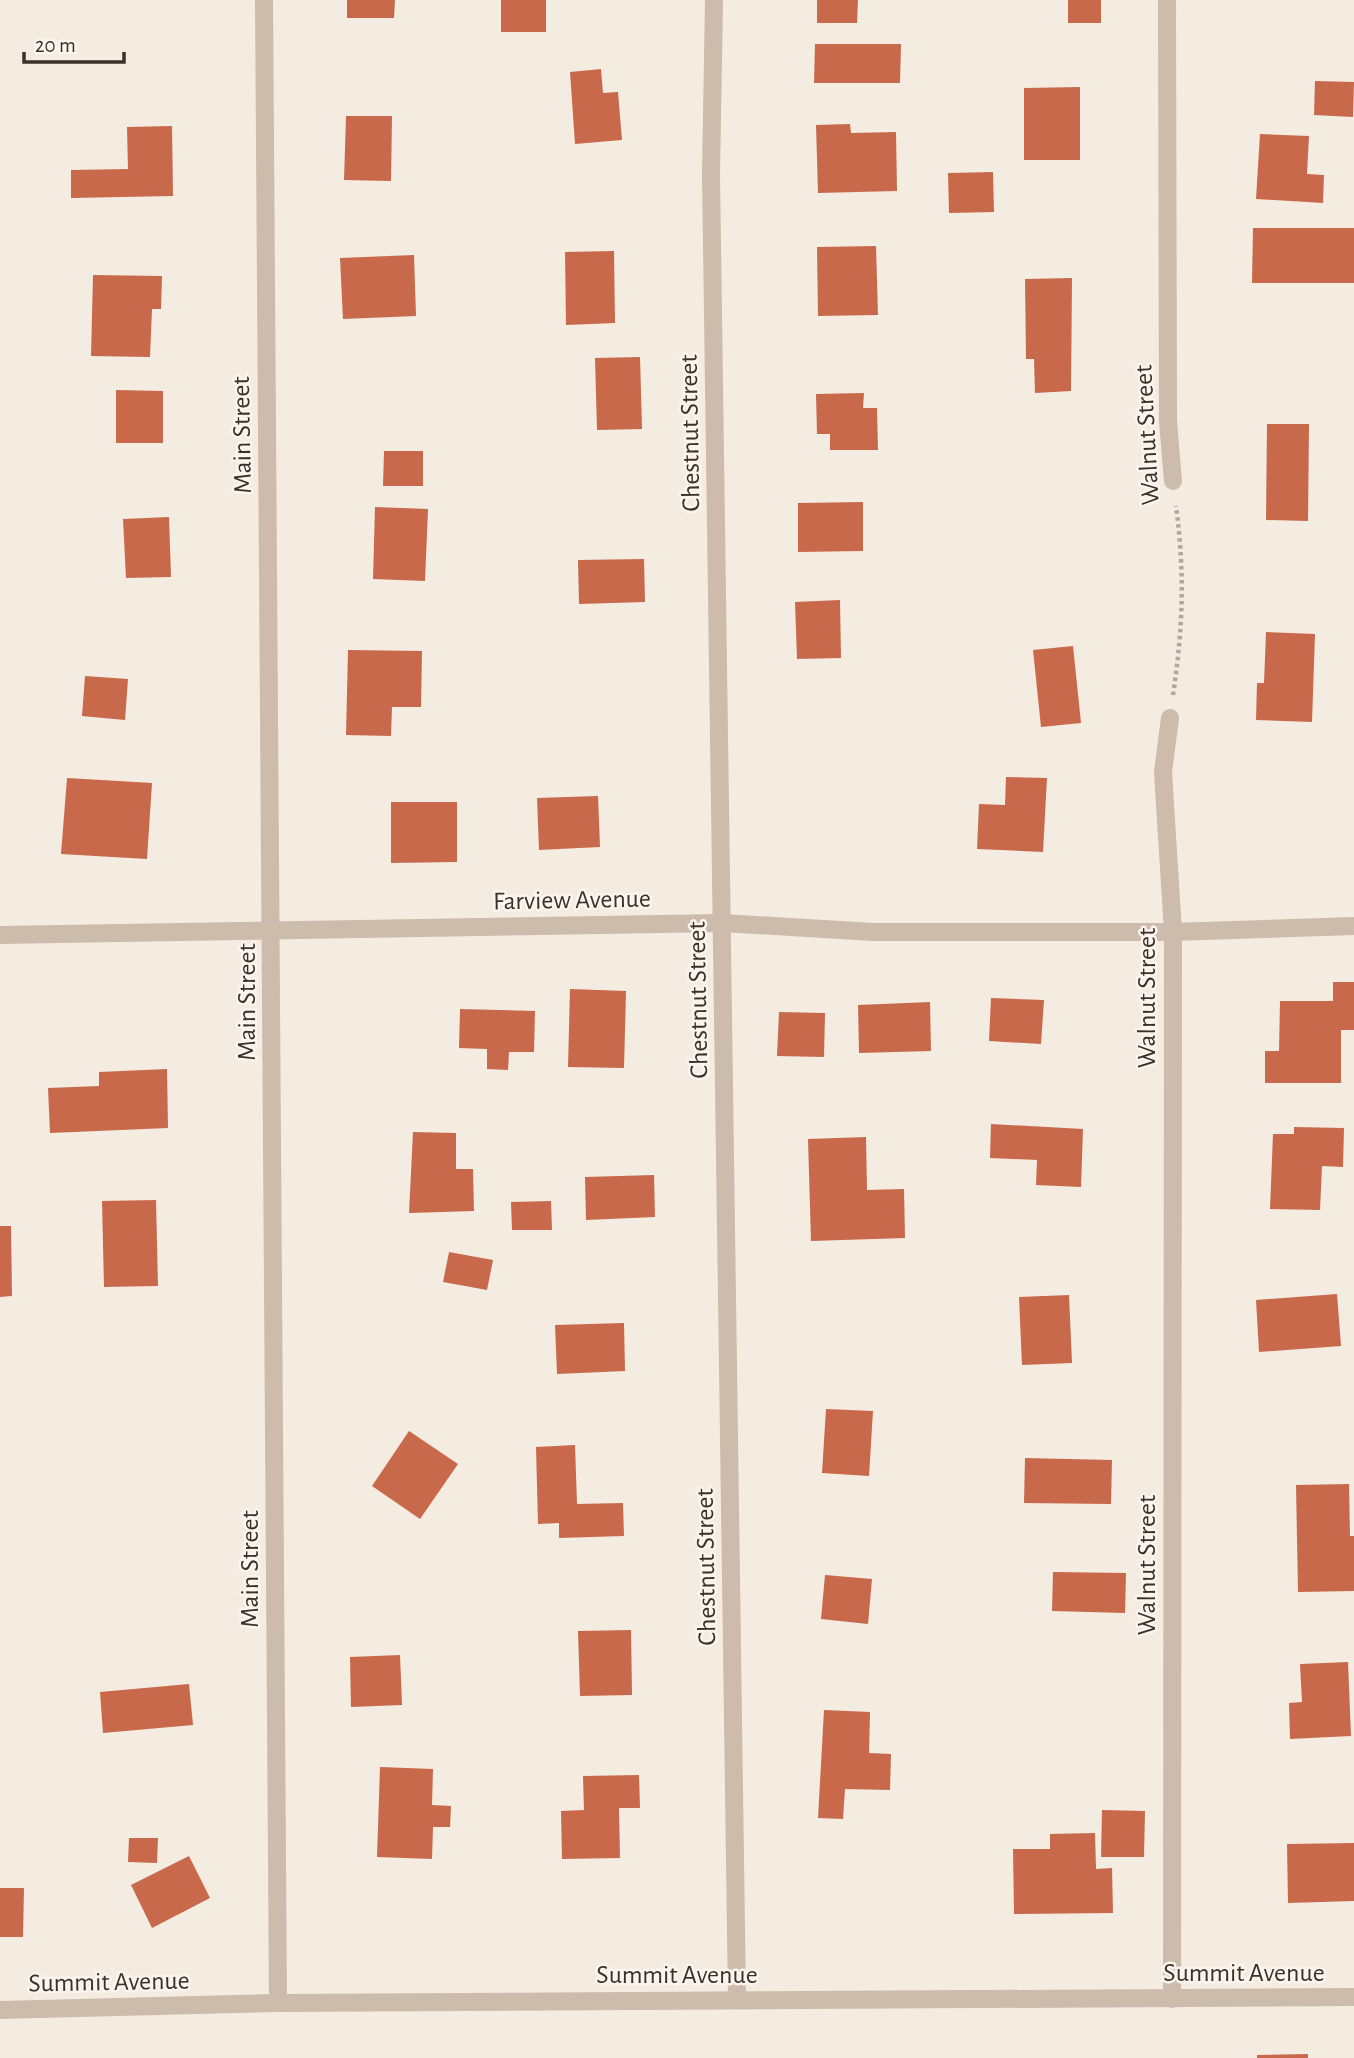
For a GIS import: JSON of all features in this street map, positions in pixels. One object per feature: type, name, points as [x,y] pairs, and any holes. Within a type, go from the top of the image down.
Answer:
[{"type":"street","name":"Main Street","points":[[264,0],[278,2003]]},
{"type":"street","name":"Chestnut Street","points":[[715,0],[711,174],[737,1999]]},
{"type":"street","name":"Walnut Street","points":[[1167,0],[1168,421],[1173,481]]},
{"type":"street","name":"Walnut Street","points":[[1170,718],[1163,772],[1173,932],[1172,1999]]},
{"type":"street","name":"Farview Avenue","points":[[0,935],[723,923],[873,932],[1173,932],[1354,926]]},
{"type":"street","name":"Summit Avenue","points":[[0,2010],[278,2003],[1354,1997]]},
{"type":"path","name":"Walnut Street","points":[[1170,718],[1181,638],[1184,563],[1173,481]]},
{"type":"building","points":[[347,0],[395,0],[394,18],[347,18]]},
{"type":"building","points":[[501,0],[546,0],[546,32],[501,32]]},
{"type":"building","points":[[817,0],[858,0],[857,23],[817,23]]},
{"type":"building","points":[[1068,0],[1101,0],[1101,23],[1068,23]]},
{"type":"building","points":[[815,44],[901,44],[900,83],[814,83]]},
{"type":"building","points":[[601,69],[603,93],[618,92],[622,140],[575,144],[570,72]]},
{"type":"building","points":[[1315,81],[1354,82],[1353,117],[1314,115]]},
{"type":"building","points":[[1080,87],[1080,160],[1024,160],[1024,88]]},
{"type":"building","points":[[346,116],[392,116],[391,181],[344,180]]},
{"type":"building","points":[[850,124],[851,133],[896,132],[897,191],[818,193],[816,125]]},
{"type":"building","points":[[172,126],[173,196],[71,198],[71,170],[128,169],[127,127]]},
{"type":"building","points":[[1260,134],[1309,136],[1307,174],[1324,175],[1323,203],[1256,199]]},
{"type":"building","points":[[993,172],[994,212],[949,213],[948,173]]},
{"type":"building","points":[[1253,228],[1354,228],[1354,283],[1252,283]]},
{"type":"building","points":[[876,246],[878,315],[818,316],[817,247]]},
{"type":"building","points":[[614,251],[615,323],[566,325],[565,252]]},
{"type":"building","points":[[414,255],[416,316],[343,319],[340,258]]},
{"type":"building","points":[[93,275],[162,276],[161,309],[152,309],[150,357],[91,356]]},
{"type":"building","points":[[1072,278],[1071,391],[1035,393],[1034,359],[1026,359],[1025,279]]},
{"type":"building","points":[[640,357],[642,429],[597,430],[595,358]]},
{"type":"building","points":[[116,390],[163,391],[163,443],[116,443]]},
{"type":"building","points":[[864,393],[863,408],[877,408],[878,450],[830,450],[830,434],[817,434],[816,394]]},
{"type":"building","points":[[1267,424],[1309,424],[1308,521],[1266,520]]},
{"type":"building","points":[[384,451],[423,451],[423,486],[383,486]]},
{"type":"building","points":[[863,502],[863,551],[798,552],[798,503]]},
{"type":"building","points":[[375,507],[428,509],[425,581],[373,579]]},
{"type":"building","points":[[169,517],[171,577],[126,578],[123,519]]},
{"type":"building","points":[[644,559],[645,602],[579,604],[578,560]]},
{"type":"building","points":[[840,600],[841,658],[797,659],[795,602]]},
{"type":"building","points":[[1266,632],[1315,634],[1312,722],[1256,720],[1257,683],[1264,683]]},
{"type":"building","points":[[1073,646],[1081,723],[1041,727],[1033,650]]},
{"type":"building","points":[[348,650],[422,651],[421,707],[392,707],[391,736],[346,735]]},
{"type":"building","points":[[85,676],[128,679],[125,720],[82,716]]},
{"type":"building","points":[[1006,777],[1047,778],[1043,852],[977,849],[979,804],[1005,805]]},
{"type":"building","points":[[67,778],[152,783],[147,859],[61,854]]},
{"type":"building","points":[[598,796],[600,847],[539,850],[537,798]]},
{"type":"building","points":[[391,802],[457,802],[457,862],[391,863]]},
{"type":"building","points":[[1333,982],[1354,982],[1354,1030],[1341,1030],[1341,1083],[1265,1083],[1265,1051],[1279,1051],[1280,1001],[1333,1001]]},
{"type":"building","points":[[570,989],[626,991],[624,1068],[568,1067]]},
{"type":"building","points":[[991,998],[1044,1000],[1041,1044],[989,1041]]},
{"type":"building","points":[[930,1002],[931,1051],[859,1053],[858,1005]]},
{"type":"building","points":[[460,1009],[535,1011],[534,1052],[509,1052],[508,1070],[487,1069],[487,1049],[459,1048]]},
{"type":"building","points":[[779,1012],[825,1013],[824,1057],[777,1056]]},
{"type":"building","points":[[167,1069],[168,1128],[50,1133],[48,1088],[99,1086],[99,1072]]},
{"type":"building","points":[[991,1124],[1083,1129],[1081,1187],[1036,1185],[1037,1160],[990,1158]]},
{"type":"building","points":[[1294,1127],[1344,1128],[1343,1167],[1322,1166],[1320,1210],[1270,1209],[1273,1134],[1294,1134]]},
{"type":"building","points":[[413,1132],[456,1133],[456,1169],[473,1169],[474,1211],[409,1213]]},
{"type":"building","points":[[866,1137],[867,1190],[904,1189],[905,1238],[811,1241],[808,1139]]},
{"type":"building","points":[[654,1175],[655,1217],[586,1220],[585,1177]]},
{"type":"building","points":[[156,1200],[158,1286],[104,1287],[102,1201]]},
{"type":"building","points":[[551,1201],[552,1230],[512,1230],[511,1202]]},
{"type":"building","points":[[0,1226],[11,1226],[12,1296],[0,1297]]},
{"type":"building","points":[[449,1252],[493,1260],[487,1290],[443,1282]]},
{"type":"building","points":[[1337,1294],[1341,1346],[1259,1352],[1256,1300]]},
{"type":"building","points":[[1069,1295],[1072,1363],[1022,1365],[1019,1297]]},
{"type":"building","points":[[624,1323],[625,1371],[557,1374],[555,1325]]},
{"type":"building","points":[[826,1409],[873,1411],[869,1476],[822,1473]]},
{"type":"building","points":[[409,1431],[458,1464],[420,1519],[372,1486]]},
{"type":"building","points":[[575,1445],[577,1504],[623,1503],[624,1536],[559,1538],[559,1523],[538,1524],[536,1447]]},
{"type":"building","points":[[1025,1458],[1112,1460],[1111,1504],[1024,1503]]},
{"type":"building","points":[[1349,1484],[1350,1536],[1354,1536],[1354,1591],[1298,1592],[1296,1485]]},
{"type":"building","points":[[1053,1572],[1126,1573],[1125,1613],[1052,1611]]},
{"type":"building","points":[[825,1575],[872,1579],[868,1624],[821,1619]]},
{"type":"building","points":[[631,1630],[632,1695],[580,1696],[578,1631]]},
{"type":"building","points":[[400,1655],[402,1705],[351,1707],[350,1657]]},
{"type":"building","points":[[1348,1662],[1351,1736],[1290,1739],[1289,1703],[1302,1702],[1300,1664]]},
{"type":"building","points":[[189,1684],[193,1725],[103,1733],[100,1692]]},
{"type":"building","points":[[824,1710],[870,1712],[869,1753],[891,1754],[890,1790],[845,1789],[843,1819],[818,1818]]},
{"type":"building","points":[[380,1767],[433,1769],[432,1805],[451,1806],[450,1827],[433,1827],[432,1859],[377,1857]]},
{"type":"building","points":[[639,1775],[640,1808],[619,1808],[620,1858],[562,1859],[561,1811],[584,1810],[583,1776]]},
{"type":"building","points":[[1102,1810],[1145,1811],[1144,1857],[1101,1857]]},
{"type":"building","points":[[1095,1833],[1096,1869],[1112,1868],[1113,1913],[1014,1914],[1013,1849],[1050,1849],[1050,1834]]},
{"type":"building","points":[[129,1838],[158,1838],[157,1863],[128,1862]]},
{"type":"building","points":[[1354,1843],[1354,1901],[1288,1903],[1287,1844]]},
{"type":"building","points":[[189,1856],[210,1898],[152,1928],[131,1885]]},
{"type":"building","points":[[0,1888],[24,1888],[23,1937],[0,1937]]},
{"type":"building","points":[[1308,2054],[1308,2058],[1257,2058],[1257,2055]]}]
